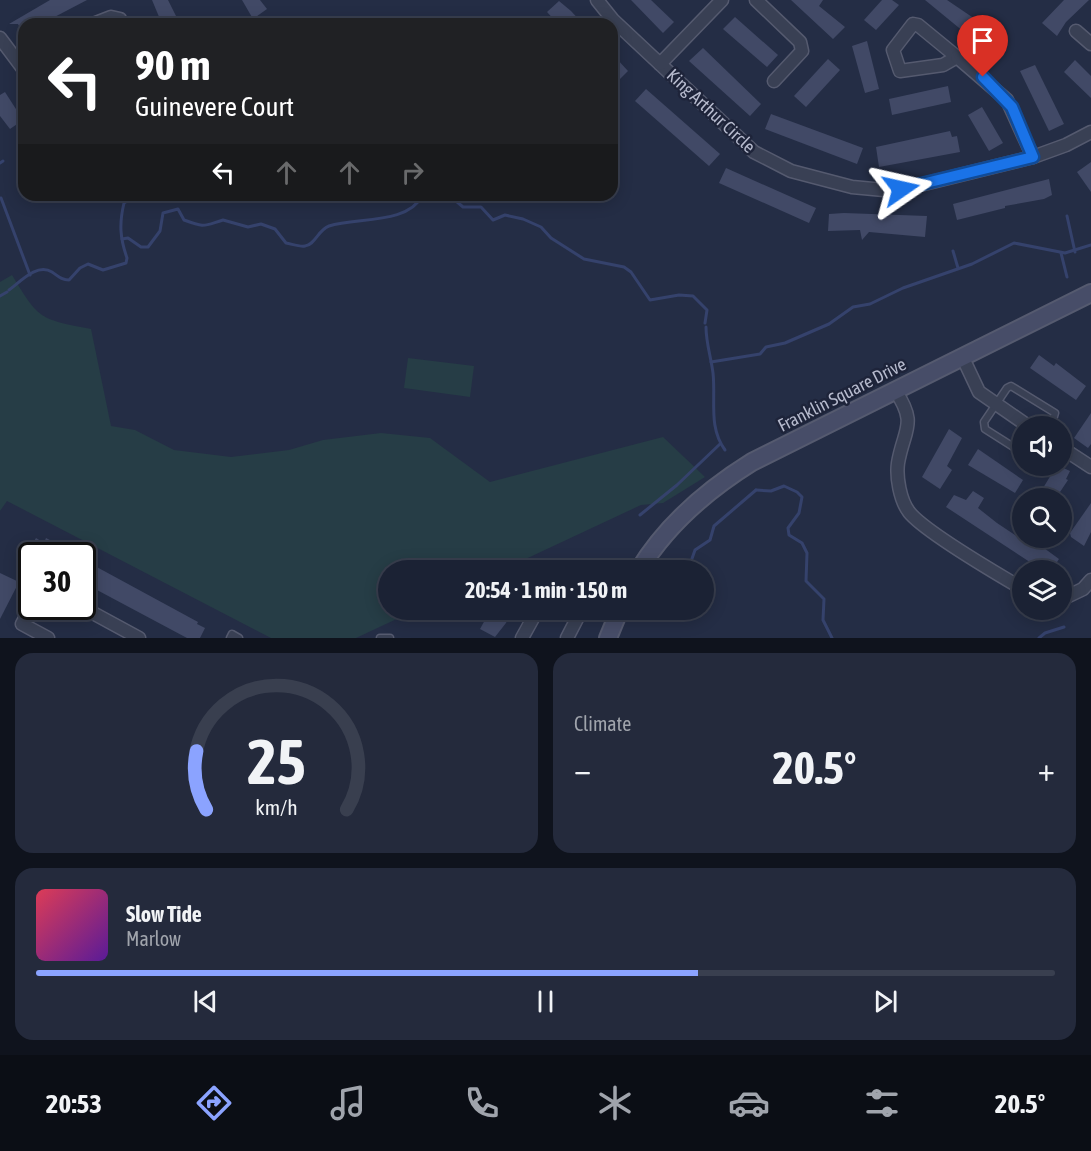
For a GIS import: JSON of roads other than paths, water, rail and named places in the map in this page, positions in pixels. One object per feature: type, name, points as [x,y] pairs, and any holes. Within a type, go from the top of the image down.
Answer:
[{"type":"street","name":"King Arthur Circle","points":[[597,0],[611,18]]},
{"type":"street","points":[[660,64],[722,0]]},
{"type":"street","points":[[756,0],[800,42],[802,51],[774,81]]},
{"type":"street","points":[[957,57],[943,64],[900,71],[893,50],[913,24],[918,25],[957,57],[1007,100],[1033,157]]},
{"type":"street","name":"King Arthur Circle","points":[[618,25],[754,152],[791,171],[852,187],[901,189],[1033,157],[1066,145],[1091,132]]},
{"type":"street","points":[[1076,30],[1091,44]]},
{"type":"street","points":[[0,39],[18,59]]},
{"type":"street","name":"Franklin Square Drive","points":[[647,560],[674,525],[719,484],[753,462],[1091,292]]},
{"type":"street","points":[[962,356],[973,383],[994,404],[1013,416]]},
{"type":"street","points":[[895,390],[904,403],[909,420],[897,475],[908,511],[931,530],[1012,582]]},
{"type":"street","points":[[1072,455],[1091,467]]},
{"type":"street","points":[[1072,594],[1083,589],[1091,580]]},
{"type":"street","points":[[96,615],[139,638]]},
{"type":"street","points":[[24,620],[22,624],[48,638]]},
{"type":"street","points":[[522,638],[531,620]]},
{"type":"street","points":[[567,638],[576,620]]},
{"type":"street","points":[[609,638],[615,620]]},
{"type":"lane","points":[[1012,446],[985,429],[984,422],[1006,388],[1011,386],[1019,389],[1055,413],[1054,416]]},
{"type":"lane","points":[[230,638],[232,634],[239,638]]},
{"type":"lane","points":[[380,638],[390,638]]},
{"type":"waterway","points":[[1,198],[30,275]]},
{"type":"waterway","points":[[9,290],[35,271],[46,270],[62,279],[69,280],[80,268],[88,264],[103,270],[126,263],[121,224],[124,203],[127,201]]},
{"type":"waterway","points":[[122,239],[128,238],[141,247],[148,247],[160,231],[163,213],[178,209],[184,220],[197,224],[208,225],[223,220],[248,227],[261,224],[275,229],[286,243],[305,246],[329,226],[394,216],[416,205],[419,201]]},
{"type":"waterway","points":[[456,201],[463,207],[481,207],[493,220],[505,215],[523,219],[541,227],[551,238],[584,259],[624,267],[631,272],[650,300],[679,295],[693,296],[707,310],[705,323]]},
{"type":"waterway","points":[[1067,216],[1075,252]]},
{"type":"waterway","points":[[711,362],[760,354],[766,347],[785,343],[829,324],[853,307],[870,304],[903,288],[972,264],[1014,243],[1065,253],[1091,245]]},
{"type":"waterway","points":[[953,251],[958,268]]},
{"type":"waterway","points":[[1061,253],[1067,277]]},
{"type":"waterway","points":[[0,296],[7,292]]},
{"type":"waterway","points":[[706,327],[714,383],[716,432],[725,450]]},
{"type":"waterway","points":[[640,515],[677,485],[720,444]]},
{"type":"waterway","points":[[756,490],[771,491],[784,486],[802,497],[799,513],[788,528],[789,535],[802,543],[807,553],[806,581],[824,599],[823,620],[832,638]]},
{"type":"waterway","points":[[692,560],[695,550],[710,540],[714,526],[756,490]]},
{"type":"waterway","points":[[1039,638],[1045,633],[1064,627]]}]
